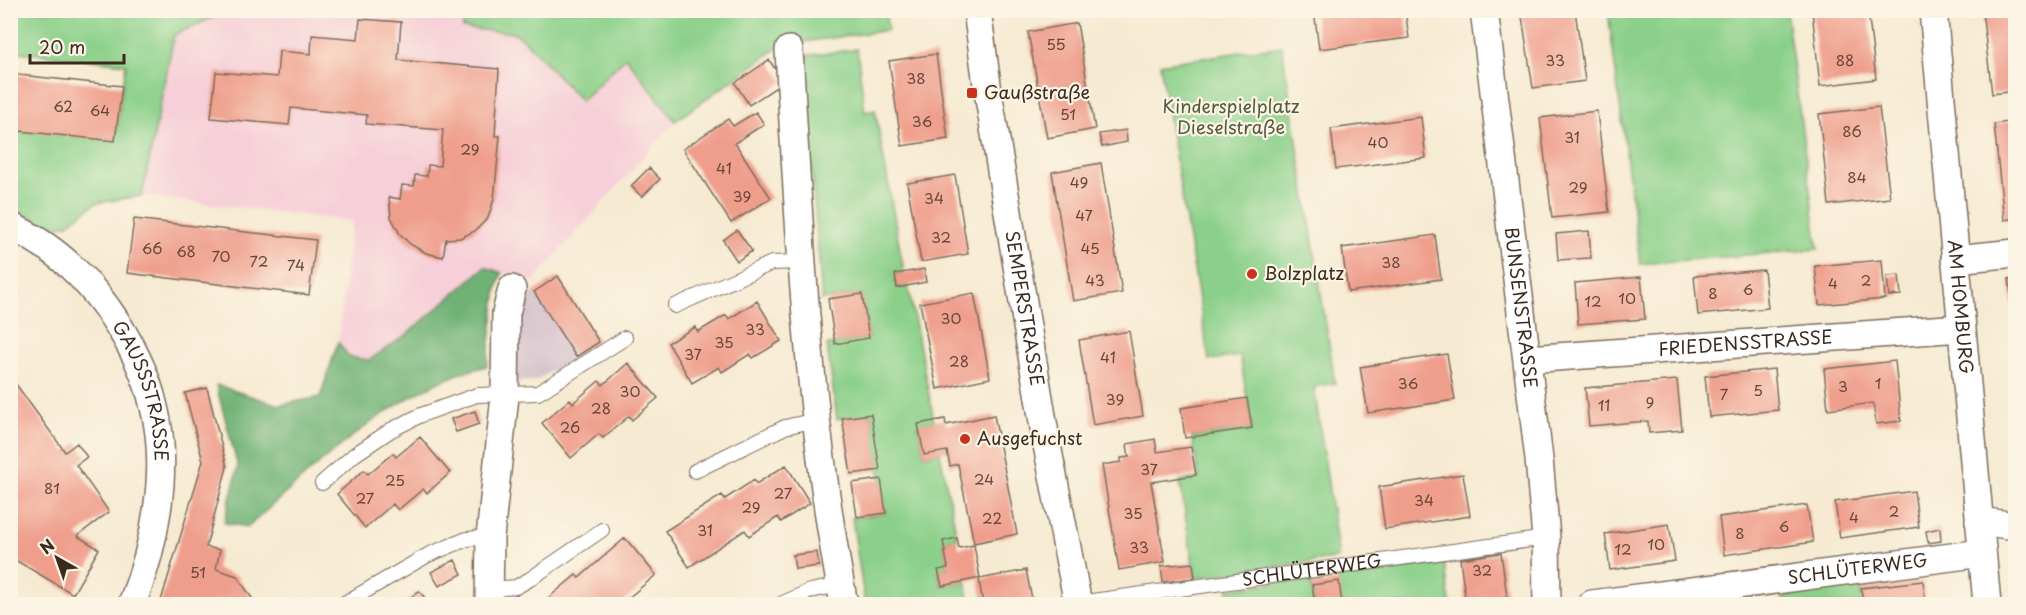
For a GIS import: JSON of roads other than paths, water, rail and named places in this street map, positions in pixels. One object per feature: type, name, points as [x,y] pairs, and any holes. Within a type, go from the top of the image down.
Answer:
[{"type":"street","name":"SEMPERSTRASSE","points":[[977,10],[988,92],[1044,428],[1078,604]]},
{"type":"street","name":"BUNSENSTRASSE","points":[[1484,10],[1528,359],[1546,538],[1547,604]]},
{"type":"street","name":"AM HOMBURG","points":[[1933,10],[1960,328],[1987,604]]},
{"type":"street","points":[[789,51],[801,262],[816,420],[842,595]]},
{"type":"street","name":"GAUSSSTRASSE","points":[[10,226],[28,234],[60,256],[92,287],[118,324],[140,364],[154,408],[160,454],[158,499],[152,540],[143,576],[132,604]]},
{"type":"street","points":[[1955,258],[2016,253]]},
{"type":"street","points":[[490,597],[490,537],[505,396],[506,313],[512,289]]},
{"type":"street","name":"FRIEDENSSTRASSE","points":[[1528,359],[1960,328]]},
{"type":"street","points":[[1979,521],[2016,526]]},
{"type":"street","name":"SCHLÜTERWEG","points":[[1592,604],[1982,553]]},
{"type":"lane","points":[[675,306],[772,263],[801,262]]},
{"type":"lane","points":[[322,483],[354,455],[391,430],[422,415],[477,395],[505,396],[538,393],[625,338]]},
{"type":"lane","points":[[695,471],[785,427],[816,420]]},
{"type":"lane","points":[[490,597],[530,579],[602,530]]},
{"type":"lane","points":[[344,604],[428,555],[467,539],[490,537]]},
{"type":"lane","name":"SCHLÜTERWEG","points":[[1078,604],[1546,538]]},
{"type":"lane","points":[[781,604],[810,591],[842,595]]},
{"type":"place","name":"Gaußstraße","points":[[972,93]]},
{"type":"place","name":"Bolzplatz","points":[[1252,274]]},
{"type":"place","name":"Ausgefuchst","points":[[965,439]]},
{"type":"park label","name":"Kinderspielplatz Dieselstraße","points":[[1231,117]]}]
